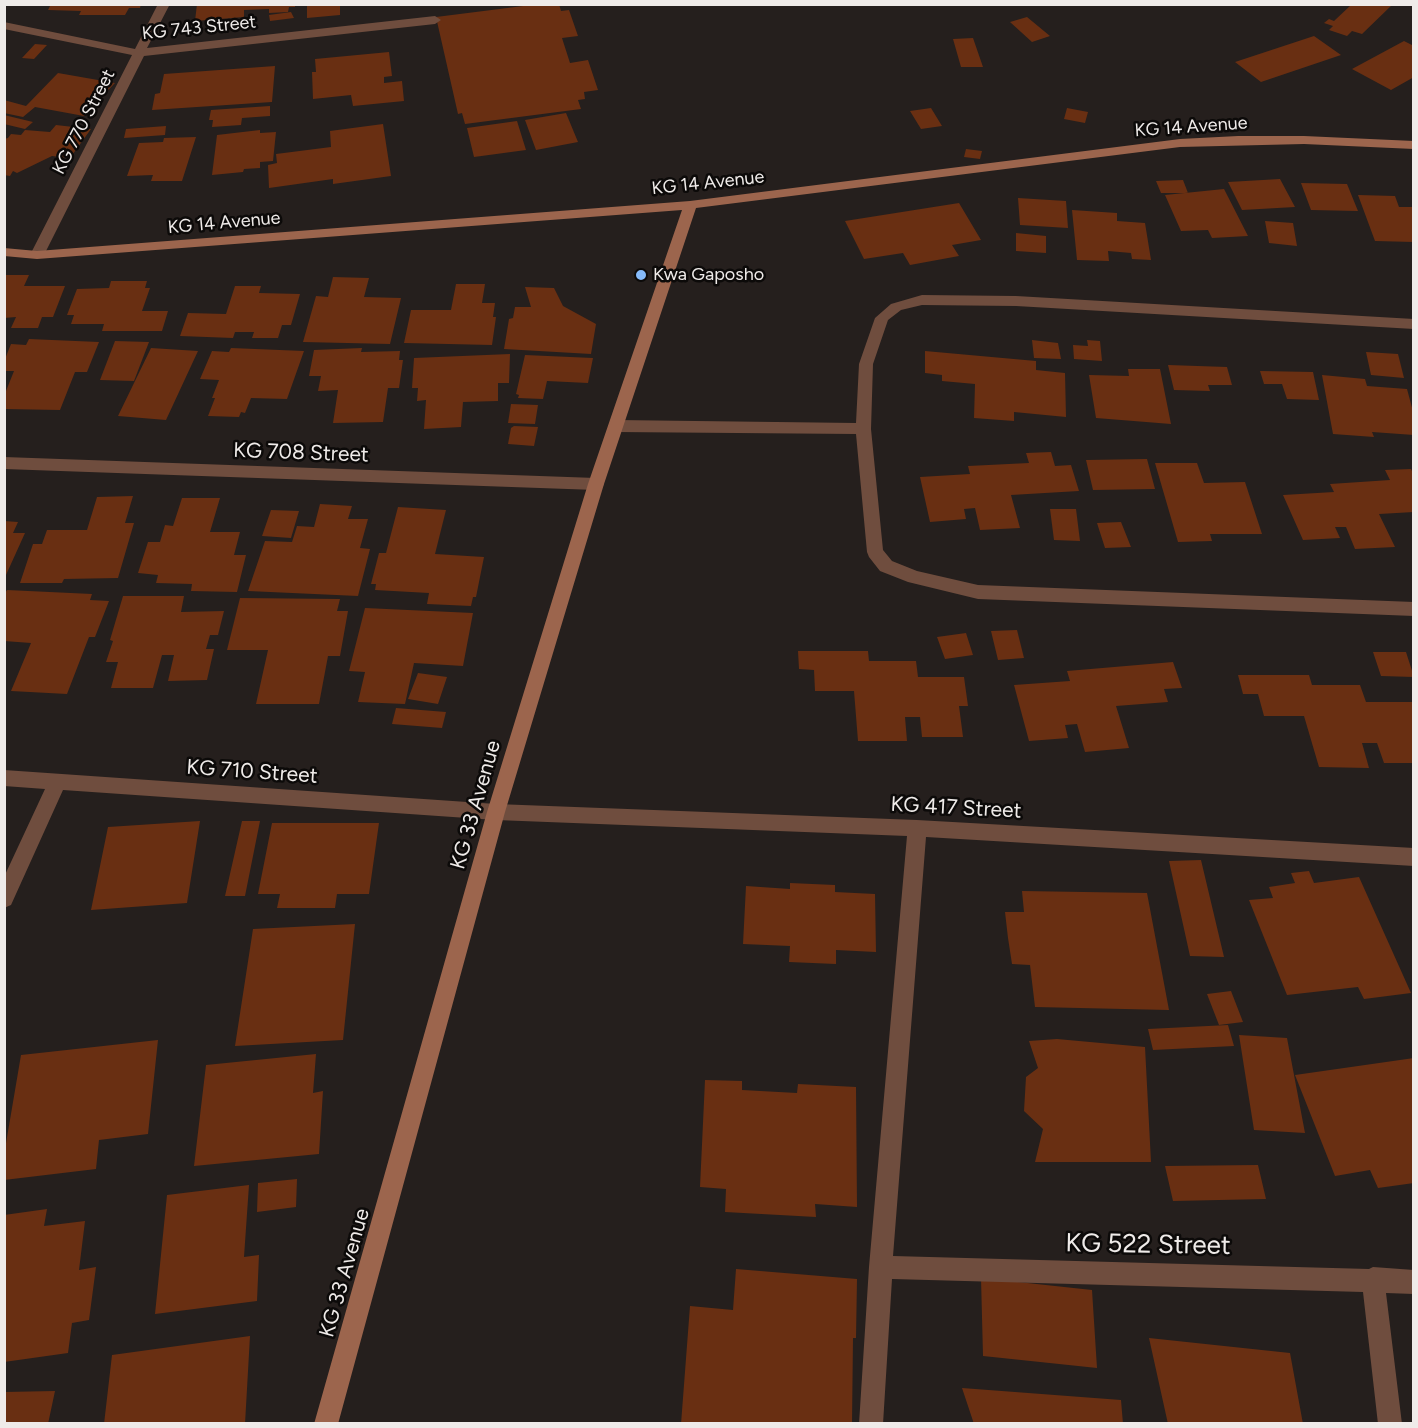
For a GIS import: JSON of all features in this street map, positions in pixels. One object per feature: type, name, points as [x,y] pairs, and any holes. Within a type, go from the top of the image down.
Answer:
[{"type":"main road","name":"KG 14 Avenue","points":[[4,252],[37,255],[690,205],[1180,143],[1304,140],[1413,145]]},
{"type":"main road","name":"KG 33 Avenue","points":[[326,1424],[496,812],[596,484],[690,205]]},
{"type":"street","name":"KG 770 Street","points":[[37,255],[164,4]]},
{"type":"street","name":"KG 743 Street","points":[[4,25],[139,54],[435,20]]},
{"type":"street","points":[[1413,324],[1192,310],[922,300],[896,307],[882,318],[866,364],[863,429],[875,552],[886,566],[914,578],[978,592],[1413,609]]},
{"type":"street","points":[[616,426],[863,429]]},
{"type":"street","name":"KG 708 Street","points":[[4,464],[596,484]]},
{"type":"street","name":"KG 710 Street","points":[[4,778],[496,812]]},
{"type":"street","points":[[4,899],[58,781]]},
{"type":"street","name":"KG 417 Street","points":[[496,812],[917,828],[1413,858]]},
{"type":"street","points":[[871,1424],[880,1266],[917,828]]},
{"type":"street","name":"KG 522 Street","points":[[880,1266],[1413,1282]]},
{"type":"street","points":[[1373,1279],[1390,1424]]},
{"type":"building","points":[[51,4],[141,4],[140,8],[129,8],[125,15],[79,15],[81,11],[48,10]]},
{"type":"building","points":[[197,4],[295,4],[295,7],[289,7],[288,12],[269,13],[269,9],[244,10],[244,17],[195,21]]},
{"type":"building","points":[[307,4],[340,4],[340,15],[307,18]]},
{"type":"building","points":[[539,4],[559,4],[561,11],[569,10],[578,36],[562,38],[570,63],[588,60],[598,90],[584,92],[585,99],[578,100],[581,109],[465,124],[462,113],[458,114],[436,17]]},
{"type":"building","points":[[1351,5],[1392,5],[1362,34],[1352,31],[1347,36],[1329,30],[1333,26],[1324,23],[1329,19],[1334,21]]},
{"type":"building","points":[[291,12],[294,18],[270,21],[269,15]]},
{"type":"building","points":[[1027,17],[1050,36],[1032,42],[1010,22]]},
{"type":"building","points":[[1314,36],[1341,55],[1261,82],[1235,62]]},
{"type":"building","points":[[973,38],[983,67],[961,67],[953,39]]},
{"type":"building","points":[[1404,41],[1414,46],[1414,77],[1391,90],[1352,69]]},
{"type":"building","points":[[35,44],[47,45],[34,59],[22,58]]},
{"type":"building","points":[[389,52],[392,76],[384,77],[384,83],[402,81],[404,101],[353,106],[351,95],[313,99],[312,72],[316,72],[315,59]]},
{"type":"building","points":[[275,66],[272,102],[152,110],[155,94],[160,93],[164,74]]},
{"type":"building","points":[[58,73],[115,83],[84,116],[35,107],[23,117],[4,113],[4,100],[26,106]]},
{"type":"building","points":[[270,106],[270,116],[242,118],[241,125],[212,127],[213,120],[209,120],[211,110]]},
{"type":"building","points":[[931,108],[942,126],[921,129],[910,111]]},
{"type":"building","points":[[1067,108],[1088,112],[1085,123],[1064,119]]},
{"type":"building","points":[[566,113],[578,142],[536,150],[525,120]]},
{"type":"building","points":[[4,115],[33,122],[25,129],[4,124]]},
{"type":"building","points":[[517,121],[526,150],[474,157],[467,128]]},
{"type":"building","points":[[383,124],[391,176],[333,184],[333,179],[269,188],[268,165],[277,163],[276,154],[331,147],[330,131]]},
{"type":"building","points":[[56,125],[91,129],[70,158],[52,156],[17,173],[13,171],[10,176],[4,175],[4,139],[11,134],[21,135],[25,130],[50,132]]},
{"type":"building","points":[[166,126],[165,135],[124,138],[126,129]]},
{"type":"building","points":[[260,130],[260,133],[276,132],[273,161],[260,162],[260,168],[244,169],[243,172],[212,175],[217,135]]},
{"type":"building","points":[[196,137],[182,181],[151,181],[153,175],[127,176],[139,143],[163,142],[164,138]]},
{"type":"building","points":[[966,149],[982,151],[980,159],[964,157]]},
{"type":"building","points":[[1280,179],[1295,207],[1242,210],[1228,182]]},
{"type":"building","points":[[1183,180],[1188,193],[1161,193],[1156,181]]},
{"type":"building","points":[[1301,183],[1347,184],[1358,211],[1311,210]]},
{"type":"building","points":[[1224,189],[1248,236],[1212,238],[1208,230],[1181,231],[1165,195]]},
{"type":"building","points":[[1358,195],[1395,196],[1399,207],[1414,207],[1414,242],[1375,241]]},
{"type":"building","points":[[1018,198],[1066,201],[1068,228],[1020,225]]},
{"type":"building","points":[[959,203],[981,240],[952,245],[959,256],[910,265],[903,253],[864,259],[845,221]]},
{"type":"building","points":[[1072,210],[1117,213],[1117,221],[1145,223],[1151,260],[1132,259],[1131,253],[1108,251],[1109,261],[1077,260]]},
{"type":"building","points":[[1265,221],[1293,223],[1297,246],[1269,243]]},
{"type":"building","points":[[1016,233],[1046,236],[1046,253],[1016,251]]},
{"type":"building","points":[[4,275],[29,275],[24,286],[65,286],[53,317],[42,317],[38,328],[11,328],[16,317],[4,318]]},
{"type":"building","points":[[333,277],[369,278],[364,297],[401,298],[390,344],[303,342],[316,296],[328,297]]},
{"type":"building","points":[[111,281],[147,281],[145,288],[150,288],[142,311],[168,311],[162,331],[102,331],[104,324],[71,324],[74,315],[67,315],[77,289],[109,288]]},
{"type":"building","points":[[456,284],[485,284],[482,303],[495,303],[493,317],[496,317],[492,345],[404,343],[411,310],[451,310]]},
{"type":"building","points":[[235,286],[261,286],[259,293],[300,294],[291,325],[282,325],[278,338],[252,338],[254,332],[235,332],[233,338],[180,336],[188,313],[226,314]]},
{"type":"building","points":[[525,287],[554,288],[563,306],[596,324],[591,354],[504,349],[509,319],[513,318],[515,307],[531,307]]},
{"type":"building","points":[[29,339],[99,342],[87,372],[75,372],[60,410],[4,409],[4,396],[14,371],[5,371],[5,359],[11,344],[26,345]]},
{"type":"building","points":[[1032,340],[1058,343],[1061,359],[1034,358]]},
{"type":"building","points":[[1087,340],[1100,341],[1102,361],[1074,359],[1073,345],[1088,346]]},
{"type":"building","points":[[115,341],[149,342],[134,381],[100,380]]},
{"type":"building","points":[[151,348],[198,351],[166,420],[118,416]]},
{"type":"building","points":[[231,348],[304,351],[287,399],[251,398],[245,413],[241,412],[239,417],[208,416],[219,380],[200,379],[212,351],[229,352]]},
{"type":"building","points":[[362,348],[361,352],[400,351],[399,360],[403,360],[399,388],[388,388],[383,422],[333,423],[338,390],[318,391],[321,376],[309,376],[314,350]]},
{"type":"building","points":[[925,351],[1036,361],[1036,370],[1065,373],[1066,417],[1014,412],[1014,421],[974,418],[975,384],[942,381],[942,375],[925,373]]},
{"type":"building","points":[[1366,352],[1398,354],[1404,378],[1371,375]]},
{"type":"building","points":[[510,354],[509,383],[498,383],[498,401],[463,402],[461,427],[424,429],[426,400],[417,401],[418,388],[412,388],[414,358]]},
{"type":"building","points":[[525,355],[593,358],[588,383],[547,381],[543,399],[518,398],[519,395],[516,394]]},
{"type":"building","points":[[1168,365],[1227,367],[1232,385],[1208,385],[1210,391],[1174,390]]},
{"type":"building","points":[[1128,369],[1160,369],[1171,424],[1096,418],[1089,375],[1129,376]]},
{"type":"building","points":[[1260,371],[1313,372],[1319,400],[1287,399],[1282,384],[1264,384]]},
{"type":"building","points":[[1322,375],[1365,379],[1367,386],[1407,389],[1414,415],[1414,435],[1372,432],[1374,437],[1333,434]]},
{"type":"building","points":[[511,404],[538,405],[535,424],[508,423]]},
{"type":"building","points":[[514,426],[538,427],[534,446],[508,444],[511,428]]},
{"type":"building","points":[[1051,452],[1055,466],[1071,465],[1079,491],[1011,495],[1020,528],[980,530],[975,508],[964,509],[966,519],[930,522],[920,477],[970,474],[968,466],[1029,463],[1026,453]]},
{"type":"building","points":[[1147,459],[1155,489],[1093,490],[1086,460]]},
{"type":"building","points":[[1155,463],[1197,463],[1204,483],[1245,482],[1262,534],[1210,534],[1212,541],[1178,542]]},
{"type":"building","points":[[1411,469],[1414,475],[1414,512],[1379,514],[1395,547],[1355,549],[1346,527],[1335,527],[1340,538],[1303,540],[1283,495],[1334,492],[1330,484],[1390,480],[1385,470]]},
{"type":"building","points":[[133,496],[125,523],[134,523],[118,578],[64,579],[62,583],[20,583],[33,544],[42,544],[47,530],[87,530],[97,497]]},
{"type":"building","points":[[182,498],[220,498],[210,532],[240,532],[234,555],[246,555],[237,592],[191,591],[192,584],[156,583],[158,575],[138,573],[148,542],[160,542],[165,525],[173,526]]},
{"type":"building","points":[[320,504],[352,506],[348,519],[368,519],[360,548],[370,549],[358,596],[248,591],[265,541],[292,542],[297,526],[314,527]]},
{"type":"building","points":[[398,507],[446,510],[435,554],[484,557],[476,597],[473,597],[471,606],[427,604],[429,593],[375,590],[376,584],[371,584],[379,553],[386,553]]},
{"type":"building","points":[[1050,509],[1076,509],[1080,541],[1054,540]]},
{"type":"building","points":[[271,510],[299,511],[291,538],[262,536]]},
{"type":"building","points":[[4,521],[18,522],[13,533],[25,533],[6,575]]},
{"type":"building","points":[[1121,522],[1131,547],[1105,548],[1097,523]]},
{"type":"building","points":[[7,590],[92,594],[90,600],[109,601],[95,637],[89,637],[67,694],[11,691],[31,643],[4,641],[4,595]]},
{"type":"building","points":[[123,596],[184,596],[181,612],[224,611],[218,635],[210,635],[206,649],[214,649],[207,680],[168,681],[174,655],[162,655],[153,688],[111,688],[118,662],[106,662]]},
{"type":"building","points":[[240,598],[340,599],[337,611],[348,611],[340,656],[328,656],[319,704],[256,704],[268,650],[227,650]]},
{"type":"building","points":[[365,608],[473,613],[463,666],[414,663],[405,704],[358,702],[365,672],[349,671]]},
{"type":"building","points":[[1017,630],[1024,658],[998,660],[991,631]]},
{"type":"building","points":[[966,633],[973,655],[945,659],[937,637]]},
{"type":"building","points":[[798,651],[868,651],[869,661],[916,661],[918,677],[964,677],[968,706],[959,706],[963,737],[922,737],[920,717],[905,717],[907,741],[858,741],[854,691],[815,691],[814,670],[799,669]]},
{"type":"building","points":[[1373,652],[1406,652],[1414,677],[1381,676]]},
{"type":"building","points":[[1173,662],[1182,688],[1164,689],[1168,702],[1116,706],[1129,748],[1085,752],[1077,724],[1065,725],[1068,738],[1029,741],[1014,685],[1070,681],[1067,671]]},
{"type":"building","points":[[418,673],[447,677],[438,704],[408,699]]},
{"type":"building","points":[[1238,675],[1309,675],[1312,685],[1360,685],[1366,702],[1412,702],[1414,763],[1384,763],[1377,743],[1362,743],[1369,768],[1319,767],[1304,716],[1264,716],[1258,694],[1243,694]]},
{"type":"building","points":[[396,708],[446,712],[442,728],[392,724]]},
{"type":"building","points":[[200,821],[187,903],[91,910],[108,827]]},
{"type":"building","points":[[242,821],[260,821],[245,896],[225,896]]},
{"type":"building","points":[[272,823],[379,823],[369,894],[337,894],[335,908],[277,908],[280,894],[258,894]]},
{"type":"building","points":[[1201,860],[1224,957],[1190,956],[1169,861]]},
{"type":"building","points":[[1309,871],[1314,883],[1359,877],[1411,993],[1364,999],[1358,987],[1287,995],[1249,900],[1273,898],[1269,887],[1295,883],[1291,873]]},
{"type":"building","points":[[790,883],[835,885],[835,892],[875,894],[876,952],[836,950],[836,964],[789,962],[790,946],[743,944],[746,886],[790,889]]},
{"type":"building","points":[[1022,891],[1147,893],[1169,1010],[1035,1007],[1030,965],[1012,964],[1005,912],[1024,912]]},
{"type":"building","points":[[355,924],[343,1040],[235,1046],[253,929]]},
{"type":"building","points":[[1231,991],[1243,1022],[1219,1025],[1207,994]]},
{"type":"building","points":[[1228,1025],[1234,1046],[1153,1050],[1148,1029]]},
{"type":"building","points":[[1239,1035],[1287,1038],[1305,1133],[1254,1130]]},
{"type":"building","points":[[1057,1039],[1145,1047],[1151,1162],[1035,1162],[1043,1129],[1024,1111],[1026,1077],[1038,1068],[1029,1041]]},
{"type":"building","points":[[158,1040],[148,1134],[99,1140],[96,1169],[4,1180],[4,1155],[21,1055]]},
{"type":"building","points":[[316,1054],[313,1093],[323,1091],[319,1154],[194,1166],[206,1065]]},
{"type":"building","points":[[1414,1058],[1414,1183],[1378,1188],[1370,1170],[1335,1176],[1295,1075]]},
{"type":"building","points":[[705,1080],[742,1081],[742,1090],[797,1093],[798,1084],[856,1087],[857,1207],[815,1204],[816,1217],[725,1212],[726,1189],[700,1187]]},
{"type":"building","points":[[1258,1165],[1266,1199],[1173,1201],[1165,1166]]},
{"type":"building","points":[[297,1179],[296,1207],[257,1212],[258,1183]]},
{"type":"building","points":[[249,1185],[244,1257],[259,1255],[257,1301],[155,1314],[167,1195]]},
{"type":"building","points":[[47,1209],[44,1226],[85,1221],[79,1270],[96,1267],[89,1320],[72,1323],[68,1353],[4,1362],[4,1215]]},
{"type":"building","points":[[736,1269],[857,1279],[856,1338],[853,1338],[852,1424],[681,1424],[690,1306],[733,1310]]},
{"type":"building","points":[[981,1278],[1092,1290],[1097,1368],[983,1356]]},
{"type":"building","points":[[250,1336],[245,1424],[104,1424],[112,1355]]},
{"type":"building","points":[[1149,1338],[1290,1353],[1303,1424],[1168,1424]]},
{"type":"building","points":[[962,1388],[1121,1400],[1123,1424],[974,1424]]},
{"type":"building","points":[[55,1391],[48,1424],[4,1424],[4,1392]]},
{"type":"place","name":"Kwa Gaposho","points":[[641,275]]}]
